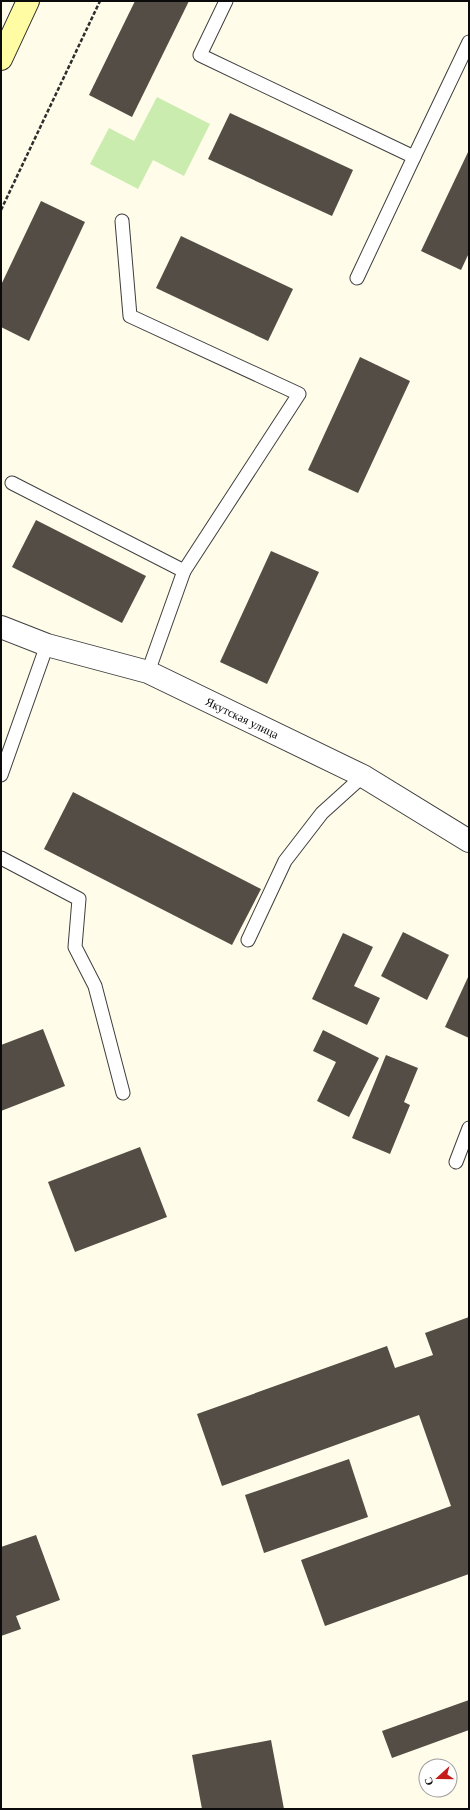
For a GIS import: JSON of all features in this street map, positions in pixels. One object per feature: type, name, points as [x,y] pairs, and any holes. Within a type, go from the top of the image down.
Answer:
[{"type":"street","points":[[1,59],[28,1]]},
{"type":"street","name":"Якутская улица","points":[[1,627],[47,645],[148,672],[363,776],[469,841]]},
{"type":"lane","points":[[226,1],[200,55],[414,157]]},
{"type":"lane","points":[[357,278],[469,42]]},
{"type":"lane","points":[[122,221],[130,316],[299,394],[184,571],[148,672]]},
{"type":"lane","points":[[12,483],[184,571]]},
{"type":"lane","points":[[1,775],[47,645]]},
{"type":"lane","points":[[248,940],[284,860],[322,813],[363,776]]},
{"type":"lane","points":[[1,858],[79,899],[75,947],[95,986],[123,1093]]},
{"type":"lane","points":[[456,1162],[469,1128]]},
{"type":"path","points":[[1,210],[100,1]]},
{"type":"green space","points":[[157,97],[210,124],[184,176],[153,160],[138,189],[90,164],[109,128],[134,141]]},
{"type":"building","points":[[135,1],[189,1],[132,117],[89,95]]},
{"type":"building","points":[[230,113],[353,170],[332,216],[208,159]]},
{"type":"building","points":[[469,150],[469,253],[461,270],[421,251]]},
{"type":"building","points":[[41,201],[85,222],[29,341],[1,327],[1,285]]},
{"type":"building","points":[[181,236],[293,289],[268,341],[156,288]]},
{"type":"building","points":[[360,357],[410,381],[358,493],[308,470]]},
{"type":"building","points":[[36,520],[146,576],[122,623],[12,567]]},
{"type":"building","points":[[271,551],[319,572],[267,684],[220,662]]},
{"type":"building","points":[[73,792],[261,889],[232,945],[44,849]]},
{"type":"building","points":[[403,932],[449,955],[427,1000],[381,976]]},
{"type":"building","points":[[343,933],[373,947],[354,986],[380,998],[367,1025],[312,999]]},
{"type":"building","points":[[469,975],[469,1038],[445,1027]]},
{"type":"building","points":[[43,1029],[65,1086],[1,1111],[1,1045]]},
{"type":"building","points":[[323,1030],[379,1058],[349,1117],[317,1101],[336,1062],[313,1051]]},
{"type":"building","points":[[386,1055],[418,1068],[404,1102],[410,1105],[390,1154],[352,1138]]},
{"type":"building","points":[[140,1147],[167,1217],[75,1252],[48,1182]]},
{"type":"building","points":[[469,1317],[469,1574],[325,1626],[301,1560],[451,1506],[419,1415],[222,1486],[197,1414],[387,1346],[395,1368],[433,1355],[425,1333]]},
{"type":"building","points":[[349,1459],[368,1517],[264,1553],[245,1495]]},
{"type":"building","points":[[36,1535],[60,1600],[16,1616],[21,1629],[1,1636],[1,1547]]},
{"type":"building","points":[[469,1700],[469,1730],[392,1758],[382,1731]]},
{"type":"building","points":[[271,1740],[284,1809],[202,1809],[192,1755]]}]
